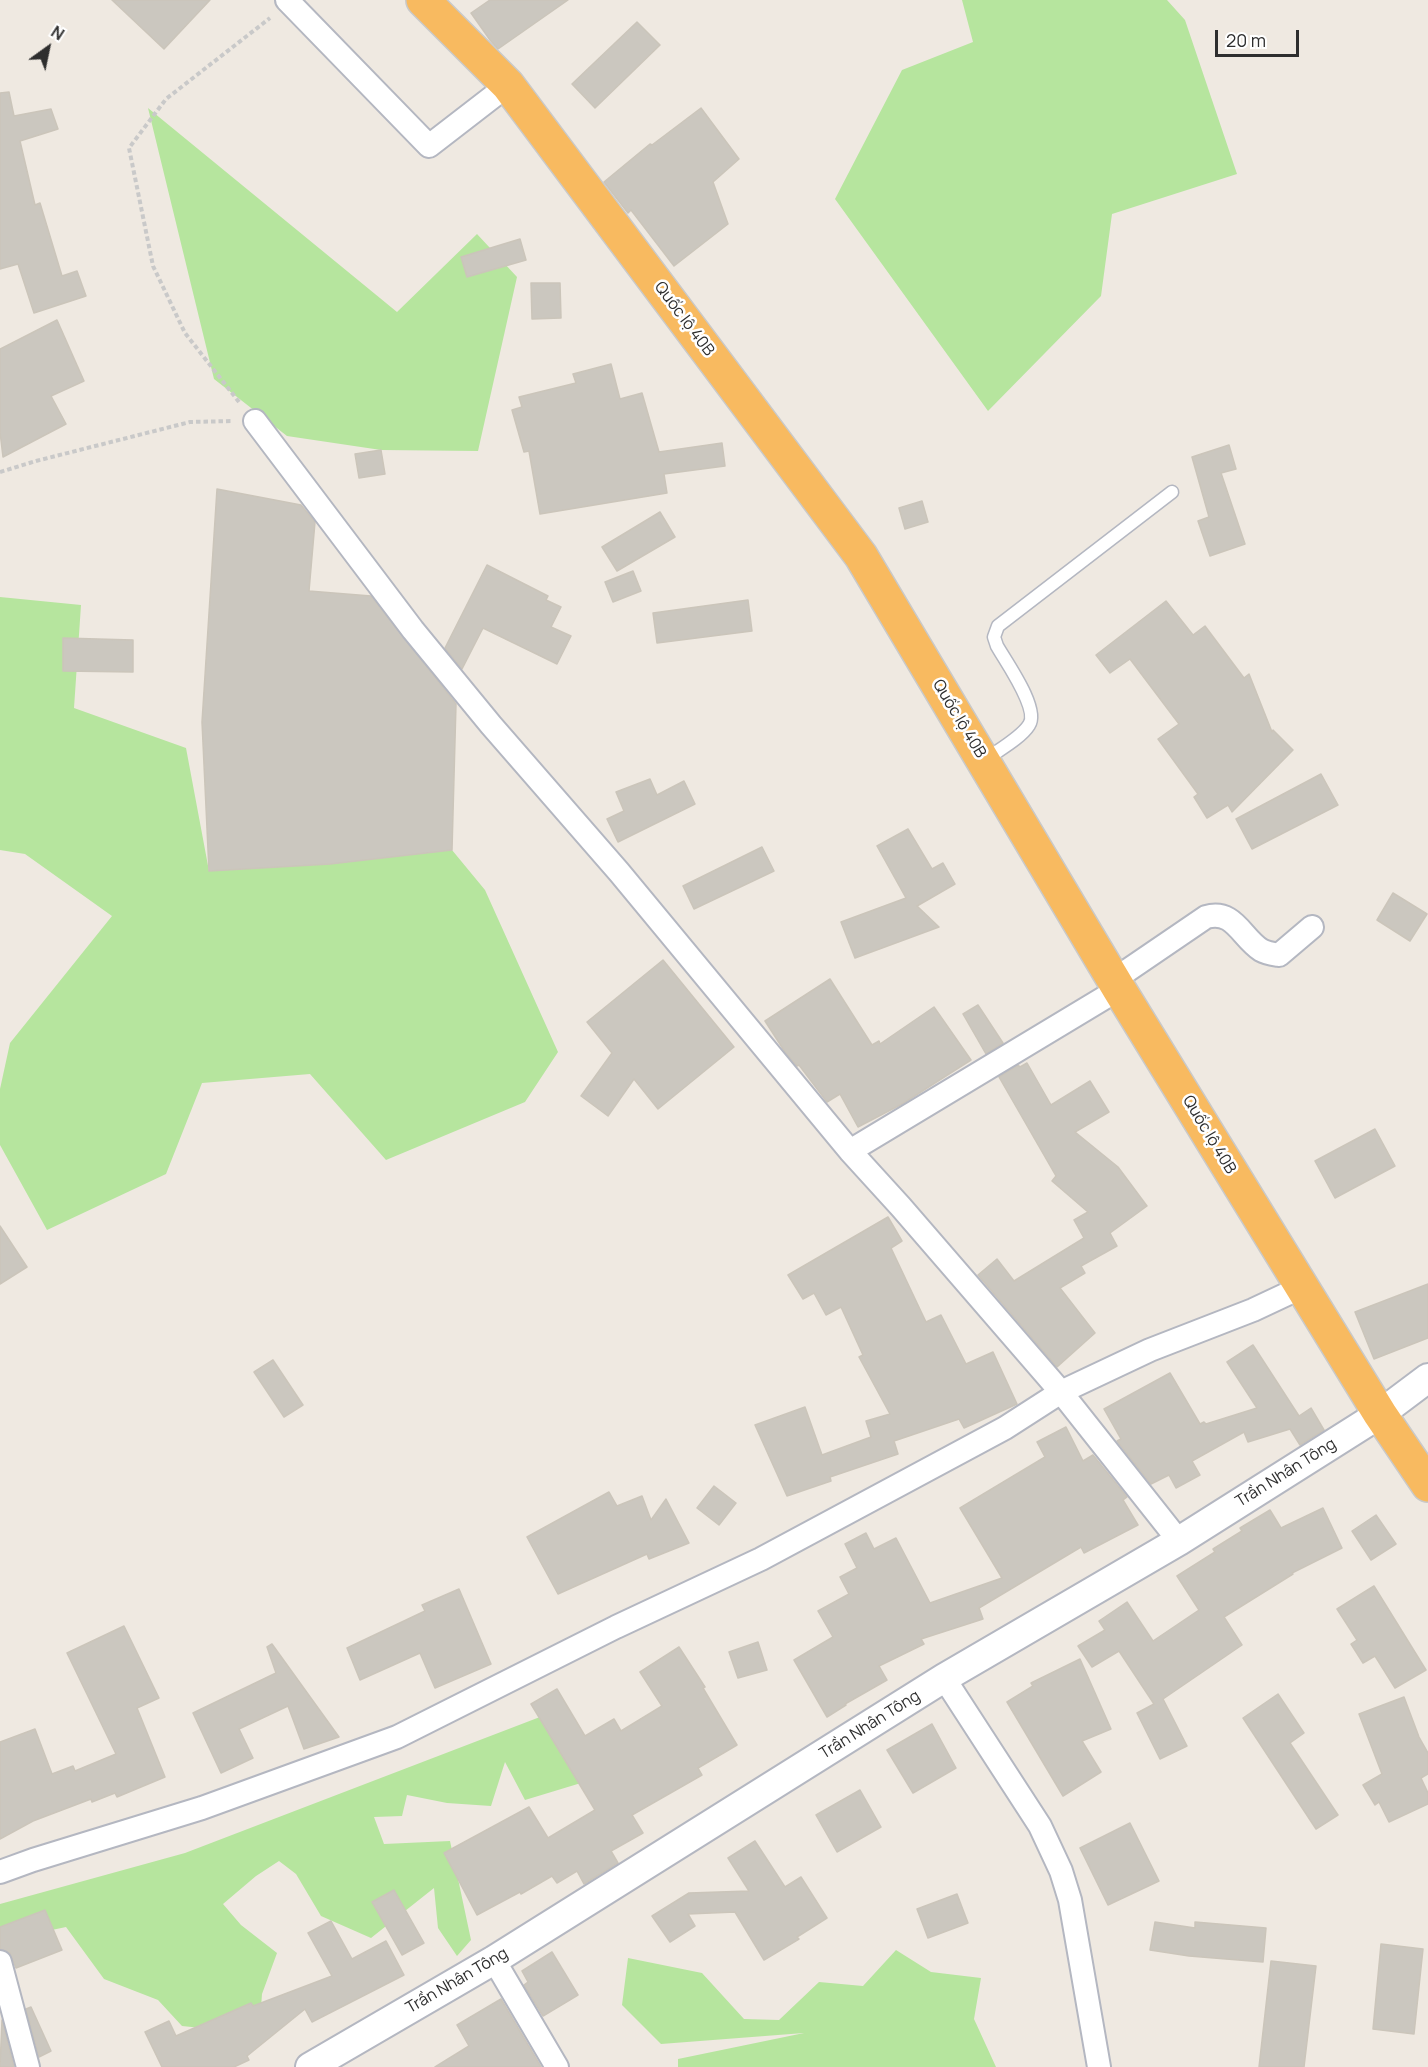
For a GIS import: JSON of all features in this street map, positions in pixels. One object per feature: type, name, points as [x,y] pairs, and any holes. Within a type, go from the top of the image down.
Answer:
[{"type":"highway","name":"Quốc lộ 40B","points":[[423,0],[508,85],[861,556],[1117,984],[1380,1414],[1428,1485]]},
{"type":"street","points":[[280,8],[429,146],[508,85]]},
{"type":"street","points":[[255,421],[427,647],[491,725],[619,872],[850,1151],[1060,1392],[1179,1540]]},
{"type":"street","points":[[850,1151],[1117,984],[1206,917],[1218,914],[1226,917],[1260,950],[1279,955],[1312,927]]},
{"type":"street","points":[[0,1872],[202,1808],[397,1737],[761,1559],[1005,1428],[1060,1392],[1150,1350],[1253,1310],[1302,1287]]},
{"type":"street","name":"Trần Nhân Tông","points":[[310,2067],[494,1960],[944,1678],[1179,1540],[1380,1414],[1428,1378]]},
{"type":"street","points":[[944,1678],[1040,1827],[1061,1870],[1070,1900],[1099,2067]]},
{"type":"street","points":[[494,1960],[557,2067]]},
{"type":"street","points":[[0,1962],[28,2067]]},
{"type":"lane","points":[[984,761],[1023,732],[1030,724],[1032,713],[1029,702],[997,646],[994,637],[998,626],[1172,492]]},
{"type":"path","points":[[255,421],[185,333],[153,266],[129,148],[166,99],[266,23],[280,8]]},
{"type":"path","points":[[0,472],[190,422],[255,421]]},
{"type":"green space","points":[[962,0],[1167,0],[1185,20],[1237,174],[1112,214],[1101,296],[988,411],[835,199],[902,70],[973,42]]},
{"type":"green space","points":[[148,108],[397,312],[477,234],[517,277],[478,451],[381,450],[287,436],[214,379]]},
{"type":"green space","points":[[0,597],[81,605],[74,708],[186,748],[209,871],[452,850],[485,890],[558,1052],[525,1102],[386,1160],[310,1074],[202,1083],[166,1174],[47,1230],[0,1145],[0,1089],[10,1043],[112,916],[25,854],[0,850]]},
{"type":"green space","points":[[553,1712],[581,1783],[525,1800],[505,1762],[491,1806],[447,1803],[407,1795],[402,1816],[374,1817],[384,1844],[450,1841],[471,1940],[457,1956],[438,1928],[434,1888],[371,1938],[321,1916],[296,1874],[279,1861],[256,1876],[223,1904],[241,1925],[277,1953],[262,1994],[260,2021],[230,2031],[182,2026],[158,2000],[104,1979],[66,1927],[0,1941],[0,1904],[185,1853]]},
{"type":"green space","points":[[896,1950],[931,1972],[981,1978],[974,2019],[996,2067],[678,2067],[678,2059],[804,2033],[661,2044],[622,2005],[628,1958],[702,1973],[744,2019],[779,2020],[819,1982],[863,1986]]},
{"type":"building","points":[[112,0],[210,0],[164,49]]},
{"type":"building","points":[[490,0],[568,0],[498,49],[471,13]]},
{"type":"building","points":[[637,22],[660,45],[595,108],[572,84]]},
{"type":"building","points":[[9,92],[14,116],[51,109],[58,129],[20,141],[35,205],[40,203],[62,276],[77,271],[86,296],[34,313],[18,264],[0,269],[0,93]]},
{"type":"building","points":[[701,108],[739,159],[713,182],[728,224],[674,266],[631,210],[628,213],[604,182],[650,144],[652,145]]},
{"type":"building","points":[[520,239],[526,260],[467,277],[461,257]]},
{"type":"building","points":[[531,283],[560,283],[561,318],[532,319]]},
{"type":"building","points":[[57,320],[84,381],[51,396],[66,424],[3,457],[0,432],[0,349]]},
{"type":"building","points":[[611,364],[620,399],[642,393],[659,452],[722,443],[725,466],[664,474],[667,493],[540,514],[529,451],[524,452],[512,410],[522,407],[519,397],[576,383],[573,374]]},
{"type":"building","points":[[1229,445],[1236,469],[1221,473],[1245,544],[1210,556],[1198,521],[1209,517],[1192,457]]},
{"type":"building","points":[[381,450],[385,474],[359,478],[355,454]]},
{"type":"building","points":[[217,489],[301,505],[315,522],[309,591],[371,596],[456,704],[452,850],[330,864],[209,871],[202,722]]},
{"type":"building","points":[[922,501],[928,522],[905,529],[899,508]]},
{"type":"building","points":[[660,512],[675,537],[617,571],[602,547]]},
{"type":"building","points":[[487,565],[548,596],[546,600],[561,607],[551,627],[571,636],[557,664],[483,628],[462,669],[445,648]]},
{"type":"building","points":[[633,571],[641,591],[613,602],[605,582]]},
{"type":"building","points":[[748,600],[752,631],[657,643],[653,613]]},
{"type":"building","points":[[1166,601],[1193,635],[1205,626],[1244,678],[1249,674],[1272,732],[1273,730],[1293,750],[1232,812],[1228,805],[1207,818],[1194,797],[1198,794],[1158,739],[1179,724],[1130,659],[1110,673],[1096,655]]},
{"type":"building","points":[[63,638],[133,640],[133,672],[63,671]]},
{"type":"building","points":[[1321,774],[1338,805],[1252,849],[1236,819]]},
{"type":"building","points":[[650,779],[657,795],[684,781],[695,804],[618,842],[607,819],[624,811],[616,792]]},
{"type":"building","points":[[908,829],[932,869],[943,863],[955,884],[917,906],[939,927],[855,958],[841,922],[906,898],[877,846]]},
{"type":"building","points":[[762,847],[774,871],[694,909],[683,886]]},
{"type":"building","points":[[1393,893],[1427,914],[1410,941],[1377,920]]},
{"type":"building","points":[[663,960],[734,1047],[658,1109],[634,1079],[608,1116],[581,1096],[612,1053],[587,1022]]},
{"type":"building","points":[[830,979],[872,1045],[879,1041],[880,1044],[934,1007],[971,1060],[902,1104],[858,1127],[840,1094],[827,1102],[799,1065],[797,1066],[785,1052],[765,1021]]},
{"type":"building","points":[[978,1005],[1003,1043],[986,1054],[963,1014]]},
{"type":"building","points":[[1027,1063],[1051,1105],[1090,1081],[1109,1112],[1075,1132],[1118,1167],[1147,1206],[1110,1233],[1117,1246],[1081,1266],[1085,1273],[1060,1288],[1095,1333],[1057,1367],[978,1275],[997,1259],[1014,1281],[1084,1238],[1074,1220],[1088,1212],[1052,1181],[1056,1176],[999,1077],[1018,1065],[1020,1067]]},
{"type":"building","points":[[1375,1129],[1395,1166],[1335,1198],[1315,1161]]},
{"type":"building","points":[[888,1217],[902,1241],[891,1248],[926,1322],[941,1315],[966,1364],[993,1352],[1017,1404],[964,1428],[959,1419],[894,1441],[898,1454],[830,1477],[831,1481],[787,1496],[755,1425],[805,1407],[822,1455],[871,1437],[866,1421],[890,1414],[859,1357],[863,1355],[841,1307],[826,1315],[814,1293],[803,1299],[788,1275]]},
{"type":"building","points":[[0,1226],[27,1267],[0,1284]]},
{"type":"building","points":[[1428,1284],[1428,1338],[1374,1359],[1355,1312]]},
{"type":"building","points":[[1253,1345],[1299,1416],[1311,1408],[1324,1430],[1300,1445],[1290,1429],[1248,1442],[1244,1432],[1192,1461],[1200,1475],[1176,1488],[1169,1475],[1151,1484],[1117,1441],[1121,1439],[1104,1409],[1170,1373],[1200,1424],[1257,1408],[1227,1362]]},
{"type":"building","points":[[273,1360],[303,1405],[284,1417],[254,1372]]},
{"type":"building","points":[[1066,1427],[1083,1461],[1093,1455],[1127,1497],[1123,1500],[1138,1525],[1084,1553],[1081,1547],[979,1608],[983,1619],[921,1639],[924,1644],[879,1666],[887,1680],[827,1717],[794,1660],[833,1637],[818,1611],[849,1594],[840,1577],[857,1568],[845,1544],[866,1533],[874,1549],[896,1538],[930,1603],[1002,1578],[960,1508],[1045,1457],[1037,1442]]},
{"type":"building","points":[[714,1486],[736,1503],[719,1525],[697,1508]]},
{"type":"building","points":[[609,1492],[617,1506],[642,1496],[651,1520],[666,1499],[689,1543],[649,1559],[647,1554],[558,1594],[527,1537]]},
{"type":"building","points":[[1323,1508],[1342,1548],[1292,1573],[1224,1617],[1242,1645],[1163,1699],[1187,1746],[1160,1759],[1137,1713],[1154,1704],[1119,1651],[1092,1667],[1078,1646],[1105,1630],[1099,1621],[1127,1602],[1153,1641],[1199,1610],[1177,1576],[1215,1552],[1213,1549],[1242,1531],[1240,1528],[1270,1510],[1281,1528]]},
{"type":"building","points":[[1376,1515],[1396,1544],[1371,1560],[1352,1531]]},
{"type":"building","points":[[1374,1586],[1426,1670],[1395,1688],[1375,1656],[1363,1663],[1351,1644],[1357,1640],[1337,1609]]},
{"type":"building","points":[[459,1589],[491,1664],[435,1688],[420,1653],[360,1680],[347,1648],[425,1611],[422,1605]]},
{"type":"building","points":[[124,1626],[159,1698],[137,1708],[165,1777],[117,1797],[115,1793],[92,1802],[91,1799],[33,1821],[0,1839],[0,1742],[35,1729],[52,1774],[73,1766],[75,1771],[116,1754],[67,1653]]},
{"type":"building","points":[[758,1642],[767,1670],[738,1678],[729,1652]]},
{"type":"building","points":[[272,1644],[339,1737],[304,1749],[288,1706],[239,1729],[253,1758],[221,1773],[193,1713],[276,1673],[267,1647]]},
{"type":"building","points":[[679,1647],[705,1687],[703,1688],[737,1745],[698,1768],[702,1775],[632,1815],[643,1833],[611,1851],[618,1863],[584,1884],[577,1871],[557,1883],[552,1876],[477,1915],[444,1853],[529,1807],[548,1838],[595,1810],[531,1704],[557,1689],[585,1736],[614,1719],[621,1731],[662,1706],[640,1672]]},
{"type":"building","points":[[1080,1659],[1111,1729],[1082,1741],[1101,1772],[1063,1796],[1007,1702],[1033,1686],[1031,1683]]},
{"type":"building","points":[[1278,1694],[1304,1733],[1290,1743],[1338,1815],[1316,1829],[1243,1718]]},
{"type":"building","points":[[1404,1697],[1419,1737],[1428,1753],[1428,1774],[1421,1778],[1428,1793],[1428,1804],[1389,1822],[1379,1802],[1375,1805],[1363,1785],[1382,1774],[1359,1714]]},
{"type":"building","points":[[932,1724],[956,1768],[913,1793],[887,1750]]},
{"type":"building","points":[[860,1790],[881,1827],[837,1852],[816,1815]]},
{"type":"building","points":[[1130,1823],[1159,1881],[1108,1905],[1080,1848]]},
{"type":"building","points":[[755,1841],[785,1887],[801,1877],[827,1918],[797,1937],[799,1939],[764,1960],[735,1912],[688,1914],[695,1926],[670,1942],[652,1916],[689,1893],[749,1891],[728,1858]]},
{"type":"building","points":[[394,1890],[424,1943],[402,1955],[372,1902]]},
{"type":"building","points":[[957,1894],[968,1923],[928,1938],[917,1909]]},
{"type":"building","points":[[45,1910],[62,1950],[16,1968],[10,1953],[0,1949],[0,1927]]},
{"type":"building","points":[[331,1921],[352,1959],[386,1941],[404,1975],[312,2022],[305,2009],[247,2056],[249,2060],[234,2067],[162,2067],[145,2032],[169,2021],[176,2036],[251,2003],[253,2006],[332,1976],[308,1933]]},
{"type":"building","points":[[1155,1922],[1195,1928],[1195,1922],[1266,1928],[1263,1962],[1189,1956],[1150,1950]]},
{"type":"building","points":[[1381,1944],[1423,1949],[1414,2034],[1373,2029]]},
{"type":"building","points":[[552,1952],[578,1995],[543,2016],[524,1985],[528,1982],[522,1971]]},
{"type":"building","points":[[1271,1961],[1316,1966],[1304,2067],[1259,2067]]},
{"type":"building","points":[[501,1999],[541,2067],[435,2067],[469,2046],[457,2025]]},
{"type":"building","points":[[31,2007],[51,2051],[39,2057],[26,2009]]},
{"type":"building","points":[[2,2020],[14,2067],[0,2067]]}]
